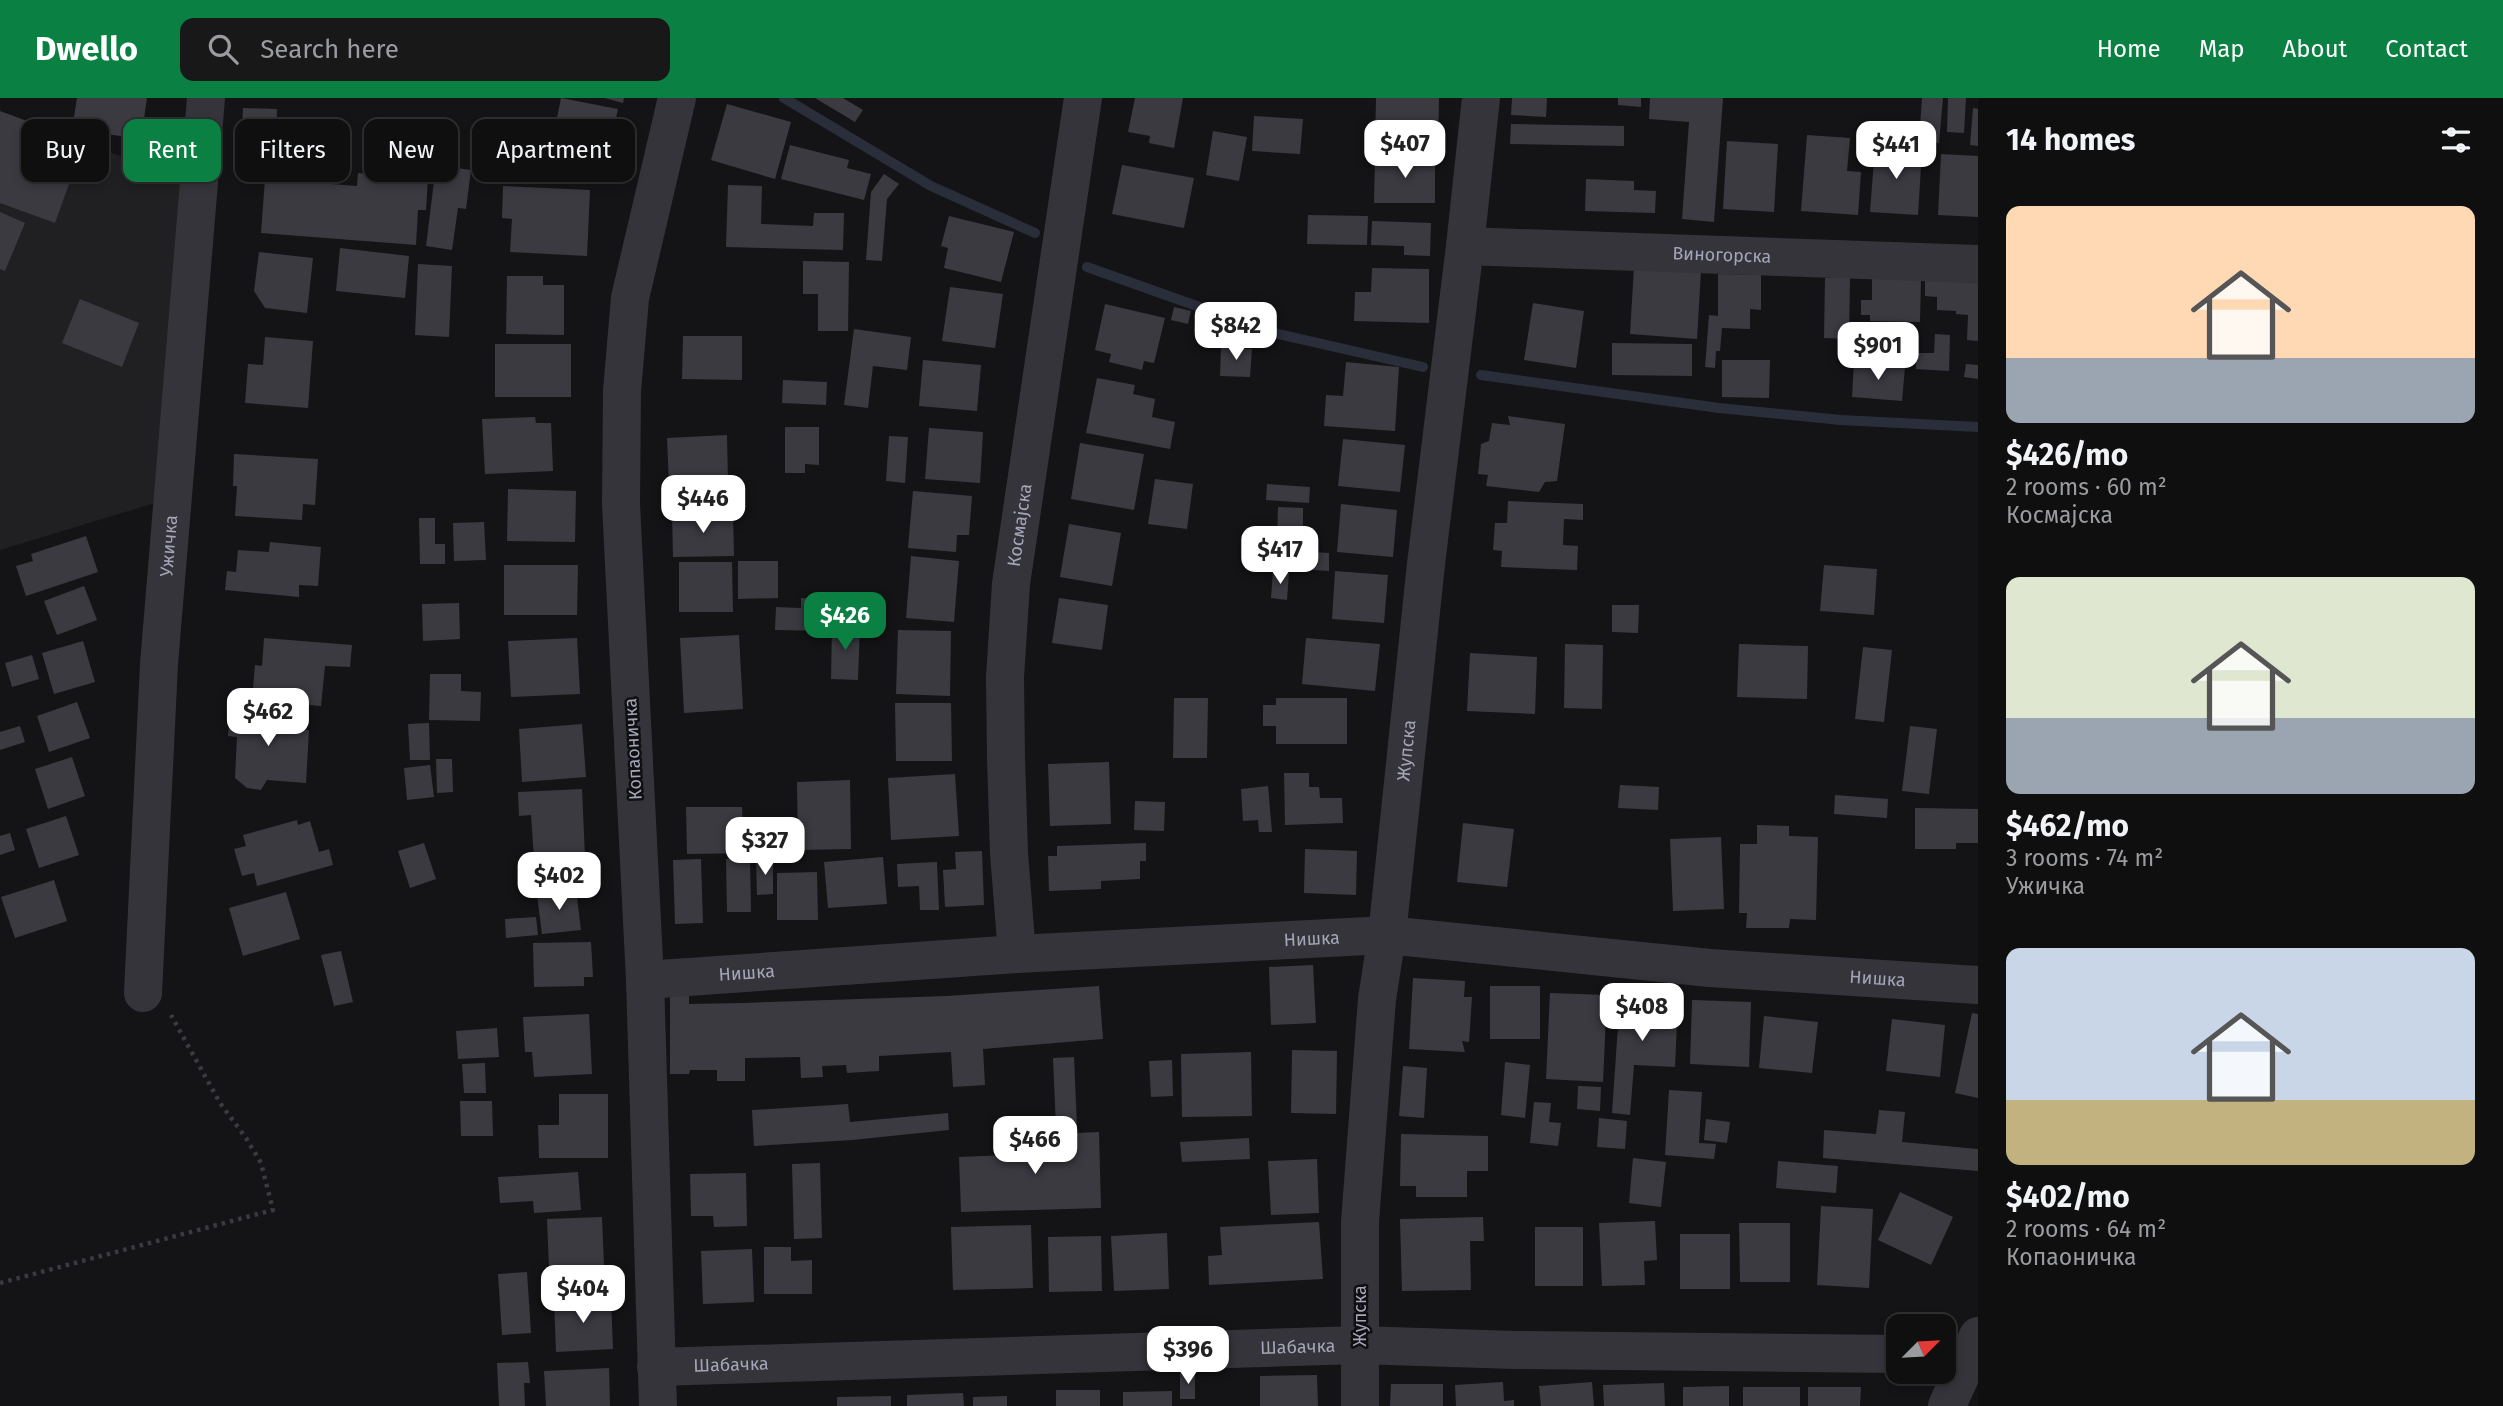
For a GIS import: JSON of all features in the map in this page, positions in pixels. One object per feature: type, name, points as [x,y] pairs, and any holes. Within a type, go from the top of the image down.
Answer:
[{"type":"street","name":"Ужичка","points":[[144,993],[159,664],[206,98]]},
{"type":"street","name":"Копаоничка","points":[[658,1406],[645,980],[621,504],[622,391],[630,298],[677,98]]},
{"type":"street","name":"Космајска","points":[[1017,954],[1009,853],[1006,758],[1005,677],[1011,584],[1083,98]]},
{"type":"street","name":"Жупска","points":[[1360,1406],[1360,1222],[1377,999],[1387,935],[1426,564],[1481,98]]},
{"type":"street","name":"Виногорска","points":[[1465,246],[1978,264]]},
{"type":"street","name":"Нишка","points":[[645,980],[1017,954],[1387,935],[1710,968],[1978,985]]},
{"type":"street","name":"Шабачка","points":[[656,1367],[1359,1345],[1515,1350],[1886,1354]]},
{"type":"street","points":[[1947,1406],[1963,1352]]},
{"type":"path","points":[[0,1283],[273,1210],[261,1163],[220,1103],[170,1013],[144,993]]},
{"type":"shaded area","points":[[0,112],[21,120],[21,182],[109,182],[109,152],[123,157],[123,182],[189,182],[168,499],[0,550]]},
{"type":"building","points":[[77,98],[147,98],[144,119],[123,119],[123,136],[109,134],[109,119],[74,119]]},
{"type":"building","points":[[561,98],[618,109],[616,119],[557,119]]},
{"type":"building","points":[[604,98],[624,98],[623,103]]},
{"type":"building","points":[[815,98],[843,98],[863,110],[855,122]]},
{"type":"building","points":[[1135,98],[1183,98],[1174,148],[1149,143],[1150,136],[1128,132]]},
{"type":"building","points":[[1376,98],[1439,98],[1438,145],[1375,143]]},
{"type":"building","points":[[1512,98],[1547,98],[1546,117],[1511,115]]},
{"type":"building","points":[[1618,98],[1641,98],[1641,107],[1618,105]]},
{"type":"building","points":[[1650,98],[1723,98],[1714,222],[1682,219],[1689,122],[1649,119]]},
{"type":"building","points":[[1922,98],[1943,98],[1939,143],[1919,141]]},
{"type":"building","points":[[1948,98],[1966,98],[1964,133],[1947,132]]},
{"type":"building","points":[[727,104],[791,122],[775,179],[711,160]]},
{"type":"building","points":[[243,108],[277,109],[277,119],[243,119]]},
{"type":"building","points":[[1973,108],[1978,109],[1978,146],[1970,145]]},
{"type":"building","points":[[0,111],[22,119],[21,182],[70,182],[55,223],[0,203]]},
{"type":"building","points":[[1254,116],[1303,119],[1300,154],[1252,151]]},
{"type":"building","points":[[1511,124],[1624,126],[1624,146],[1510,144]]},
{"type":"building","points":[[1213,131],[1247,137],[1239,181],[1206,175]]},
{"type":"building","points":[[1807,135],[1850,138],[1847,171],[1861,172],[1858,215],[1801,211]]},
{"type":"building","points":[[1727,141],[1778,144],[1774,212],[1723,209]]},
{"type":"building","points":[[790,145],[849,160],[847,168],[871,174],[864,200],[781,179]]},
{"type":"building","points":[[1875,147],[1922,151],[1918,215],[1870,212]]},
{"type":"building","points":[[1941,154],[1978,156],[1978,217],[1938,215]]},
{"type":"building","points":[[1375,156],[1435,156],[1435,203],[1374,203]]},
{"type":"building","points":[[1122,165],[1194,178],[1184,228],[1112,214]]},
{"type":"building","points":[[458,168],[471,170],[466,209],[458,208],[452,250],[426,246],[434,182],[458,182]]},
{"type":"building","points":[[358,173],[364,173],[364,182],[428,182],[426,210],[418,210],[416,245],[261,233],[265,182],[357,186]]},
{"type":"building","points":[[884,174],[899,184],[887,199],[882,261],[866,260],[871,192]]},
{"type":"building","points":[[1586,179],[1634,181],[1634,190],[1656,191],[1655,213],[1585,211]]},
{"type":"building","points":[[728,185],[762,186],[761,224],[813,226],[814,213],[844,213],[843,250],[726,247]]},
{"type":"building","points":[[503,186],[590,190],[587,256],[510,252],[512,219],[502,218]]},
{"type":"building","points":[[0,212],[25,223],[5,271],[0,269]]},
{"type":"building","points":[[1308,215],[1368,216],[1367,245],[1307,244]]},
{"type":"building","points":[[949,216],[1014,232],[1001,282],[944,268],[948,248],[941,246]]},
{"type":"building","points":[[1372,221],[1431,223],[1430,256],[1404,255],[1404,246],[1371,245]]},
{"type":"building","points":[[340,248],[409,256],[405,298],[336,291]]},
{"type":"building","points":[[259,252],[313,258],[307,313],[265,308],[254,291]]},
{"type":"building","points":[[803,261],[849,262],[848,331],[818,331],[818,294],[803,294]]},
{"type":"building","points":[[418,264],[452,266],[449,337],[415,335]]},
{"type":"building","points":[[1634,267],[1701,271],[1697,339],[1630,334]]},
{"type":"building","points":[[1372,268],[1429,269],[1429,323],[1354,321],[1355,292],[1371,292]]},
{"type":"building","points":[[1718,274],[1761,275],[1761,310],[1750,309],[1750,329],[1722,328],[1715,368],[1705,367],[1709,315],[1718,316]]},
{"type":"building","points":[[507,276],[543,276],[543,285],[564,285],[564,335],[506,334]]},
{"type":"building","points":[[1825,278],[1850,278],[1849,339],[1824,338]]},
{"type":"building","points":[[1872,278],[1921,279],[1920,322],[1870,321],[1870,315],[1861,315],[1861,300],[1872,300]]},
{"type":"building","points":[[1925,280],[1978,283],[1978,341],[1967,340],[1968,315],[1937,310],[1937,297],[1925,296]]},
{"type":"building","points":[[950,287],[1003,294],[995,348],[942,341]]},
{"type":"building","points":[[80,299],[139,323],[122,367],[62,343]]},
{"type":"building","points":[[1533,303],[1584,311],[1576,368],[1524,360]]},
{"type":"building","points":[[1105,304],[1165,318],[1154,363],[1144,361],[1142,370],[1109,362],[1111,354],[1095,350]]},
{"type":"building","points":[[1174,307],[1191,311],[1188,324],[1171,320]]},
{"type":"building","points":[[1196,312],[1214,316],[1212,334],[1194,331]]},
{"type":"building","points":[[854,329],[911,337],[907,370],[873,366],[868,408],[844,405]]},
{"type":"building","points":[[1935,334],[1950,335],[1949,371],[1916,369],[1916,353],[1934,353]]},
{"type":"building","points":[[683,336],[742,336],[742,380],[682,379]]},
{"type":"building","points":[[265,337],[313,341],[308,408],[245,403],[248,364],[263,365]]},
{"type":"building","points":[[1612,343],[1692,344],[1692,376],[1612,375]]},
{"type":"building","points":[[495,344],[571,344],[571,397],[495,397]]},
{"type":"building","points":[[1221,347],[1252,349],[1250,377],[1220,376]]},
{"type":"building","points":[[923,360],[981,365],[977,411],[919,406]]},
{"type":"building","points":[[1722,360],[1770,360],[1769,398],[1722,397]]},
{"type":"building","points":[[1346,362],[1399,367],[1395,431],[1324,426],[1326,395],[1343,396]]},
{"type":"building","points":[[1854,362],[1905,367],[1902,401],[1852,397]]},
{"type":"building","points":[[1966,364],[1978,365],[1978,379],[1964,377]]},
{"type":"building","points":[[1097,378],[1135,385],[1133,394],[1155,399],[1152,417],[1175,422],[1170,449],[1086,433]]},
{"type":"building","points":[[783,380],[827,382],[826,405],[782,403]]},
{"type":"building","points":[[1508,416],[1565,424],[1557,481],[1545,482],[1539,492],[1486,486],[1488,475],[1478,474],[1481,444],[1489,441],[1492,423],[1510,425]]},
{"type":"building","points":[[535,417],[536,423],[551,423],[553,471],[485,474],[482,419]]},
{"type":"building","points":[[785,427],[819,427],[819,465],[805,464],[805,473],[785,473]]},
{"type":"building","points":[[929,428],[983,432],[980,483],[925,479]]},
{"type":"building","points":[[727,435],[728,483],[669,485],[667,438]]},
{"type":"building","points":[[889,436],[908,437],[905,483],[886,481]]},
{"type":"building","points":[[1343,439],[1405,445],[1400,492],[1338,486]]},
{"type":"building","points":[[1080,443],[1144,454],[1134,510],[1071,499]]},
{"type":"building","points":[[234,454],[318,459],[315,505],[303,504],[302,520],[235,516],[237,486],[233,486]]},
{"type":"building","points":[[1155,479],[1193,484],[1187,529],[1148,524]]},
{"type":"building","points":[[1267,484],[1310,487],[1309,503],[1266,500]]},
{"type":"building","points":[[508,489],[576,491],[575,542],[507,541]]},
{"type":"building","points":[[913,491],[972,496],[969,535],[957,535],[956,552],[908,548]]},
{"type":"building","points":[[1508,501],[1583,504],[1583,520],[1564,519],[1563,545],[1578,546],[1577,570],[1501,567],[1502,551],[1493,550],[1495,523],[1507,523]]},
{"type":"building","points":[[1341,504],[1397,510],[1393,557],[1337,552]]},
{"type":"building","points":[[1278,507],[1303,508],[1303,537],[1277,537]]},
{"type":"building","points":[[733,512],[734,556],[673,557],[672,513]]},
{"type":"building","points":[[419,518],[435,518],[435,544],[445,544],[445,564],[420,564]]},
{"type":"building","points":[[484,522],[486,560],[454,561],[453,523]]},
{"type":"building","points":[[1069,524],[1121,533],[1112,586],[1060,577]]},
{"type":"building","points":[[86,536],[98,572],[26,596],[16,566],[33,561],[31,554]]},
{"type":"building","points":[[270,542],[321,547],[318,586],[299,585],[299,597],[225,590],[227,571],[236,572],[238,550],[269,552]]},
{"type":"building","points":[[1297,551],[1329,553],[1329,571],[1296,569]]},
{"type":"building","points":[[911,556],[959,561],[954,622],[906,618]]},
{"type":"building","points":[[738,561],[778,561],[778,598],[738,599]]},
{"type":"building","points":[[679,562],[732,562],[733,612],[679,612]]},
{"type":"building","points":[[504,565],[578,565],[577,615],[504,615]]},
{"type":"building","points":[[1824,565],[1877,569],[1874,615],[1820,611]]},
{"type":"building","points":[[1273,571],[1289,573],[1287,600],[1271,598]]},
{"type":"building","points":[[1335,571],[1388,575],[1384,623],[1332,619]]},
{"type":"building","points":[[84,586],[97,620],[57,635],[44,601]]},
{"type":"building","points":[[801,598],[831,598],[830,631],[775,630],[776,607],[801,608]]},
{"type":"building","points":[[1059,598],[1108,605],[1102,650],[1052,643]]},
{"type":"building","points":[[459,603],[460,639],[423,641],[422,604]]},
{"type":"building","points":[[1612,605],[1639,605],[1638,633],[1612,632]]},
{"type":"building","points":[[832,625],[860,625],[858,680],[831,679]]},
{"type":"building","points":[[898,630],[951,631],[950,696],[896,694]]},
{"type":"building","points":[[739,635],[743,709],[684,713],[680,638]]},
{"type":"building","points":[[264,638],[352,645],[350,667],[325,666],[321,706],[252,700],[255,665],[262,666]]},
{"type":"building","points":[[577,638],[580,694],[511,697],[508,641]]},
{"type":"building","points":[[1306,638],[1380,644],[1375,691],[1302,684]]},
{"type":"building","points":[[83,641],[95,682],[54,694],[42,653]]},
{"type":"building","points":[[1565,644],[1603,645],[1602,709],[1564,708]]},
{"type":"building","points":[[1739,644],[1808,646],[1807,699],[1737,697]]},
{"type":"building","points":[[1863,647],[1892,650],[1884,722],[1855,719]]},
{"type":"building","points":[[1470,653],[1537,657],[1535,714],[1467,711]]},
{"type":"building","points":[[32,655],[39,679],[12,687],[5,663]]},
{"type":"building","points":[[430,674],[461,674],[461,691],[481,692],[480,721],[429,720]]},
{"type":"building","points":[[1174,698],[1208,698],[1207,758],[1173,758]]},
{"type":"building","points":[[1276,698],[1347,698],[1347,744],[1276,744],[1276,726],[1263,726],[1263,705],[1276,705]]},
{"type":"building","points":[[77,702],[90,738],[49,752],[37,716]]},
{"type":"building","points":[[895,703],[951,703],[952,761],[896,761]]},
{"type":"building","points":[[230,710],[294,713],[293,729],[309,730],[306,783],[267,780],[261,790],[247,788],[235,778],[237,737],[228,736]]},
{"type":"building","points":[[429,723],[430,760],[410,760],[408,724]]},
{"type":"building","points":[[582,724],[586,777],[522,782],[519,729]]},
{"type":"building","points":[[20,726],[25,742],[0,750],[0,732]]},
{"type":"building","points":[[1910,726],[1937,729],[1929,794],[1902,791]]},
{"type":"building","points":[[72,757],[85,796],[48,809],[35,769]]},
{"type":"building","points":[[436,759],[452,759],[453,792],[437,793]]},
{"type":"building","points":[[1109,762],[1111,824],[1050,826],[1048,764]]},
{"type":"building","points":[[430,765],[434,797],[407,800],[404,768]]},
{"type":"building","points":[[1284,773],[1309,773],[1309,787],[1319,787],[1320,798],[1342,798],[1343,823],[1285,825]]},
{"type":"building","points":[[955,774],[959,836],[891,840],[888,778]]},
{"type":"building","points":[[850,780],[851,849],[798,850],[797,782]]},
{"type":"building","points":[[1620,785],[1659,787],[1658,810],[1618,808]]},
{"type":"building","points":[[1268,786],[1272,832],[1259,832],[1258,820],[1243,821],[1241,789]]},
{"type":"building","points":[[582,789],[585,857],[534,859],[531,815],[519,816],[518,792]]},
{"type":"building","points":[[1835,795],[1888,799],[1887,818],[1834,814]]},
{"type":"building","points":[[1135,801],[1165,802],[1164,831],[1134,830]]},
{"type":"building","points":[[686,807],[742,807],[743,831],[752,831],[753,853],[687,854]]},
{"type":"building","points":[[1915,808],[1978,809],[1978,843],[1956,843],[1956,849],[1915,849]]},
{"type":"building","points":[[66,816],[79,855],[39,868],[26,829]]},
{"type":"building","points":[[297,820],[298,825],[310,821],[319,852],[329,849],[333,865],[257,886],[254,873],[242,876],[234,849],[246,846],[243,835]]},
{"type":"building","points":[[1463,823],[1514,829],[1507,887],[1457,882]]},
{"type":"building","points":[[1757,825],[1789,826],[1789,836],[1818,837],[1816,920],[1790,919],[1789,928],[1746,928],[1747,913],[1739,913],[1740,844],[1757,844]]},
{"type":"building","points":[[10,833],[15,850],[0,855],[0,836]]},
{"type":"building","points":[[1721,837],[1724,909],[1673,911],[1670,839]]},
{"type":"building","points":[[424,843],[436,879],[410,888],[398,851]]},
{"type":"building","points":[[1146,843],[1146,861],[1140,861],[1140,879],[1101,881],[1101,889],[1049,891],[1048,856],[1057,856],[1057,846]]},
{"type":"building","points":[[1305,849],[1357,851],[1356,895],[1304,893]]},
{"type":"building","points":[[982,851],[984,905],[945,907],[943,870],[956,869],[955,852]]},
{"type":"building","points":[[883,857],[887,904],[828,908],[824,862]]},
{"type":"building","points":[[701,859],[703,923],[675,924],[673,860]]},
{"type":"building","points":[[726,859],[750,859],[751,912],[727,912]]},
{"type":"building","points":[[756,860],[773,860],[773,894],[757,895]]},
{"type":"building","points":[[937,862],[939,910],[920,910],[919,886],[898,887],[897,864]]},
{"type":"building","points":[[817,872],[818,920],[777,920],[777,873]]},
{"type":"building","points":[[54,880],[67,921],[15,938],[1,897]]},
{"type":"building","points":[[576,890],[581,930],[542,934],[537,895]]},
{"type":"building","points":[[286,892],[300,939],[243,956],[229,908]]},
{"type":"building","points":[[536,917],[538,935],[506,938],[505,919]]},
{"type":"building","points":[[591,942],[593,977],[584,977],[584,986],[534,987],[533,943]]},
{"type":"building","points":[[341,951],[353,1002],[334,1006],[321,955]]},
{"type":"building","points":[[1313,965],[1316,1023],[1271,1025],[1269,967]]},
{"type":"building","points":[[1413,978],[1465,981],[1464,997],[1472,997],[1469,1042],[1462,1041],[1465,1052],[1409,1049]]},
{"type":"building","points":[[1099,986],[1103,1039],[983,1049],[985,1085],[953,1087],[951,1052],[879,1056],[879,1071],[847,1073],[846,1065],[822,1066],[823,1077],[801,1078],[800,1057],[745,1058],[745,1081],[717,1081],[717,1070],[690,1070],[689,1074],[670,1074],[670,995],[689,995],[689,1004],[743,1003],[947,996]]},
{"type":"building","points":[[1490,986],[1540,986],[1540,1039],[1490,1039]]},
{"type":"building","points":[[1550,993],[1607,995],[1603,1082],[1546,1079]]},
{"type":"building","points":[[1620,997],[1678,1001],[1675,1067],[1634,1065],[1630,1115],[1612,1113]]},
{"type":"building","points":[[1692,1000],[1751,1002],[1749,1067],[1690,1064]]},
{"type":"building","points":[[1972,1013],[1978,1014],[1978,1098],[1955,1093]]},
{"type":"building","points":[[589,1014],[592,1074],[534,1077],[532,1052],[525,1052],[523,1017]]},
{"type":"building","points":[[1764,1016],[1818,1022],[1812,1073],[1759,1068]]},
{"type":"building","points":[[1892,1019],[1945,1025],[1940,1077],[1886,1071]]},
{"type":"building","points":[[497,1028],[499,1057],[458,1059],[456,1031]]},
{"type":"building","points":[[1292,1050],[1337,1051],[1336,1114],[1291,1113]]},
{"type":"building","points":[[1251,1052],[1252,1116],[1182,1117],[1181,1054]]},
{"type":"building","points":[[1074,1057],[1077,1127],[1056,1128],[1053,1058]]},
{"type":"building","points":[[1172,1060],[1173,1096],[1151,1097],[1149,1061]]},
{"type":"building","points":[[1505,1062],[1530,1065],[1525,1118],[1501,1115]]},
{"type":"building","points":[[485,1063],[486,1093],[464,1093],[462,1064]]},
{"type":"building","points":[[1403,1066],[1427,1068],[1424,1118],[1399,1116]]},
{"type":"building","points":[[1578,1086],[1601,1087],[1600,1111],[1577,1109]]},
{"type":"building","points":[[1669,1090],[1702,1092],[1699,1143],[1716,1144],[1714,1159],[1665,1155]]},
{"type":"building","points":[[559,1094],[608,1094],[608,1158],[539,1158],[538,1125],[559,1125]]},
{"type":"building","points":[[460,1101],[492,1101],[493,1136],[461,1136]]},
{"type":"building","points":[[1534,1102],[1551,1103],[1549,1122],[1561,1123],[1558,1146],[1530,1143]]},
{"type":"building","points":[[848,1104],[850,1122],[948,1113],[949,1130],[754,1146],[752,1110]]},
{"type":"building","points":[[1879,1110],[1905,1112],[1902,1142],[1978,1149],[1978,1171],[1823,1158],[1824,1130],[1876,1134]]},
{"type":"building","points":[[1599,1118],[1627,1121],[1625,1149],[1597,1147]]},
{"type":"building","points":[[1706,1119],[1730,1122],[1727,1143],[1704,1140]]},
{"type":"building","points":[[1099,1132],[1101,1208],[961,1212],[959,1157],[1032,1154],[1031,1135]]},
{"type":"building","points":[[1401,1134],[1488,1136],[1488,1171],[1467,1171],[1467,1197],[1416,1197],[1416,1186],[1400,1186]]},
{"type":"building","points":[[1249,1138],[1250,1159],[1182,1162],[1180,1142]]},
{"type":"building","points":[[1633,1158],[1666,1162],[1661,1207],[1629,1203]]},
{"type":"building","points":[[1317,1159],[1319,1213],[1271,1215],[1268,1161]]},
{"type":"building","points":[[1778,1161],[1838,1166],[1836,1193],[1776,1188]]},
{"type":"building","points":[[820,1163],[822,1238],[794,1239],[792,1164]]},
{"type":"building","points":[[578,1172],[581,1210],[534,1213],[533,1201],[500,1203],[498,1177]]},
{"type":"building","points":[[746,1173],[747,1226],[714,1227],[713,1216],[691,1216],[690,1174]]},
{"type":"building","points":[[1900,1192],[1953,1217],[1931,1265],[1878,1240]]},
{"type":"building","points":[[1821,1206],[1873,1209],[1869,1288],[1817,1285]]},
{"type":"building","points":[[602,1217],[604,1266],[549,1268],[547,1219]]},
{"type":"building","points":[[1483,1217],[1484,1241],[1470,1241],[1471,1290],[1402,1291],[1400,1219]]},
{"type":"building","points":[[1655,1221],[1657,1260],[1644,1261],[1645,1285],[1602,1286],[1599,1223]]},
{"type":"building","points":[[1319,1222],[1323,1279],[1209,1285],[1208,1256],[1222,1255],[1220,1227]]},
{"type":"building","points":[[1739,1223],[1790,1223],[1790,1282],[1740,1282]]},
{"type":"building","points":[[1031,1225],[1033,1288],[953,1290],[951,1227]]},
{"type":"building","points":[[1535,1227],[1583,1227],[1583,1286],[1535,1286]]},
{"type":"building","points":[[1167,1233],[1169,1289],[1114,1291],[1111,1236]]},
{"type":"building","points":[[1680,1234],[1730,1234],[1730,1289],[1680,1289]]},
{"type":"building","points":[[1101,1236],[1102,1291],[1049,1292],[1048,1237]]},
{"type":"building","points":[[764,1247],[791,1247],[791,1261],[812,1260],[812,1294],[764,1294]]},
{"type":"building","points":[[752,1249],[754,1302],[703,1304],[701,1251]]},
{"type":"building","points":[[527,1272],[531,1333],[502,1335],[498,1274]]},
{"type":"building","points":[[611,1298],[613,1349],[556,1352],[554,1300]]},
{"type":"building","points":[[528,1362],[530,1383],[524,1383],[525,1406],[499,1406],[497,1363]]},
{"type":"building","points":[[609,1368],[610,1406],[546,1406],[544,1371]]},
{"type":"building","points":[[1180,1372],[1195,1372],[1195,1399],[1180,1399]]},
{"type":"building","points":[[1317,1375],[1318,1406],[1260,1406],[1260,1376]]},
{"type":"building","points":[[1503,1382],[1504,1401],[1514,1400],[1514,1406],[1456,1406],[1455,1385]]},
{"type":"building","points":[[1592,1382],[1594,1406],[1541,1406],[1539,1386]]},
{"type":"building","points":[[1664,1383],[1665,1406],[1604,1406],[1603,1385]]},
{"type":"building","points":[[1391,1384],[1443,1384],[1443,1406],[1390,1406]]},
{"type":"building","points":[[1729,1386],[1729,1406],[1683,1406],[1683,1387]]},
{"type":"building","points":[[1743,1387],[1800,1387],[1800,1406],[1743,1406]]},
{"type":"building","points":[[1808,1387],[1861,1387],[1860,1406],[1808,1406]]},
{"type":"building","points":[[1056,1390],[1100,1390],[1100,1406],[1056,1406]]},
{"type":"building","points":[[1172,1391],[1172,1406],[1123,1406],[1123,1392]]},
{"type":"building","points":[[963,1393],[964,1406],[907,1406],[907,1395]]},
{"type":"building","points":[[891,1396],[891,1406],[837,1406],[837,1397]]},
{"type":"building","points":[[1007,1396],[1007,1406],[973,1406],[973,1397]]},
{"type":"waterway","points":[[784,98],[931,186],[1035,233]]},
{"type":"waterway","points":[[1087,267],[1270,332],[1423,367]]},
{"type":"waterway","points":[[1481,375],[1719,408],[1841,420],[1978,427]]}]
